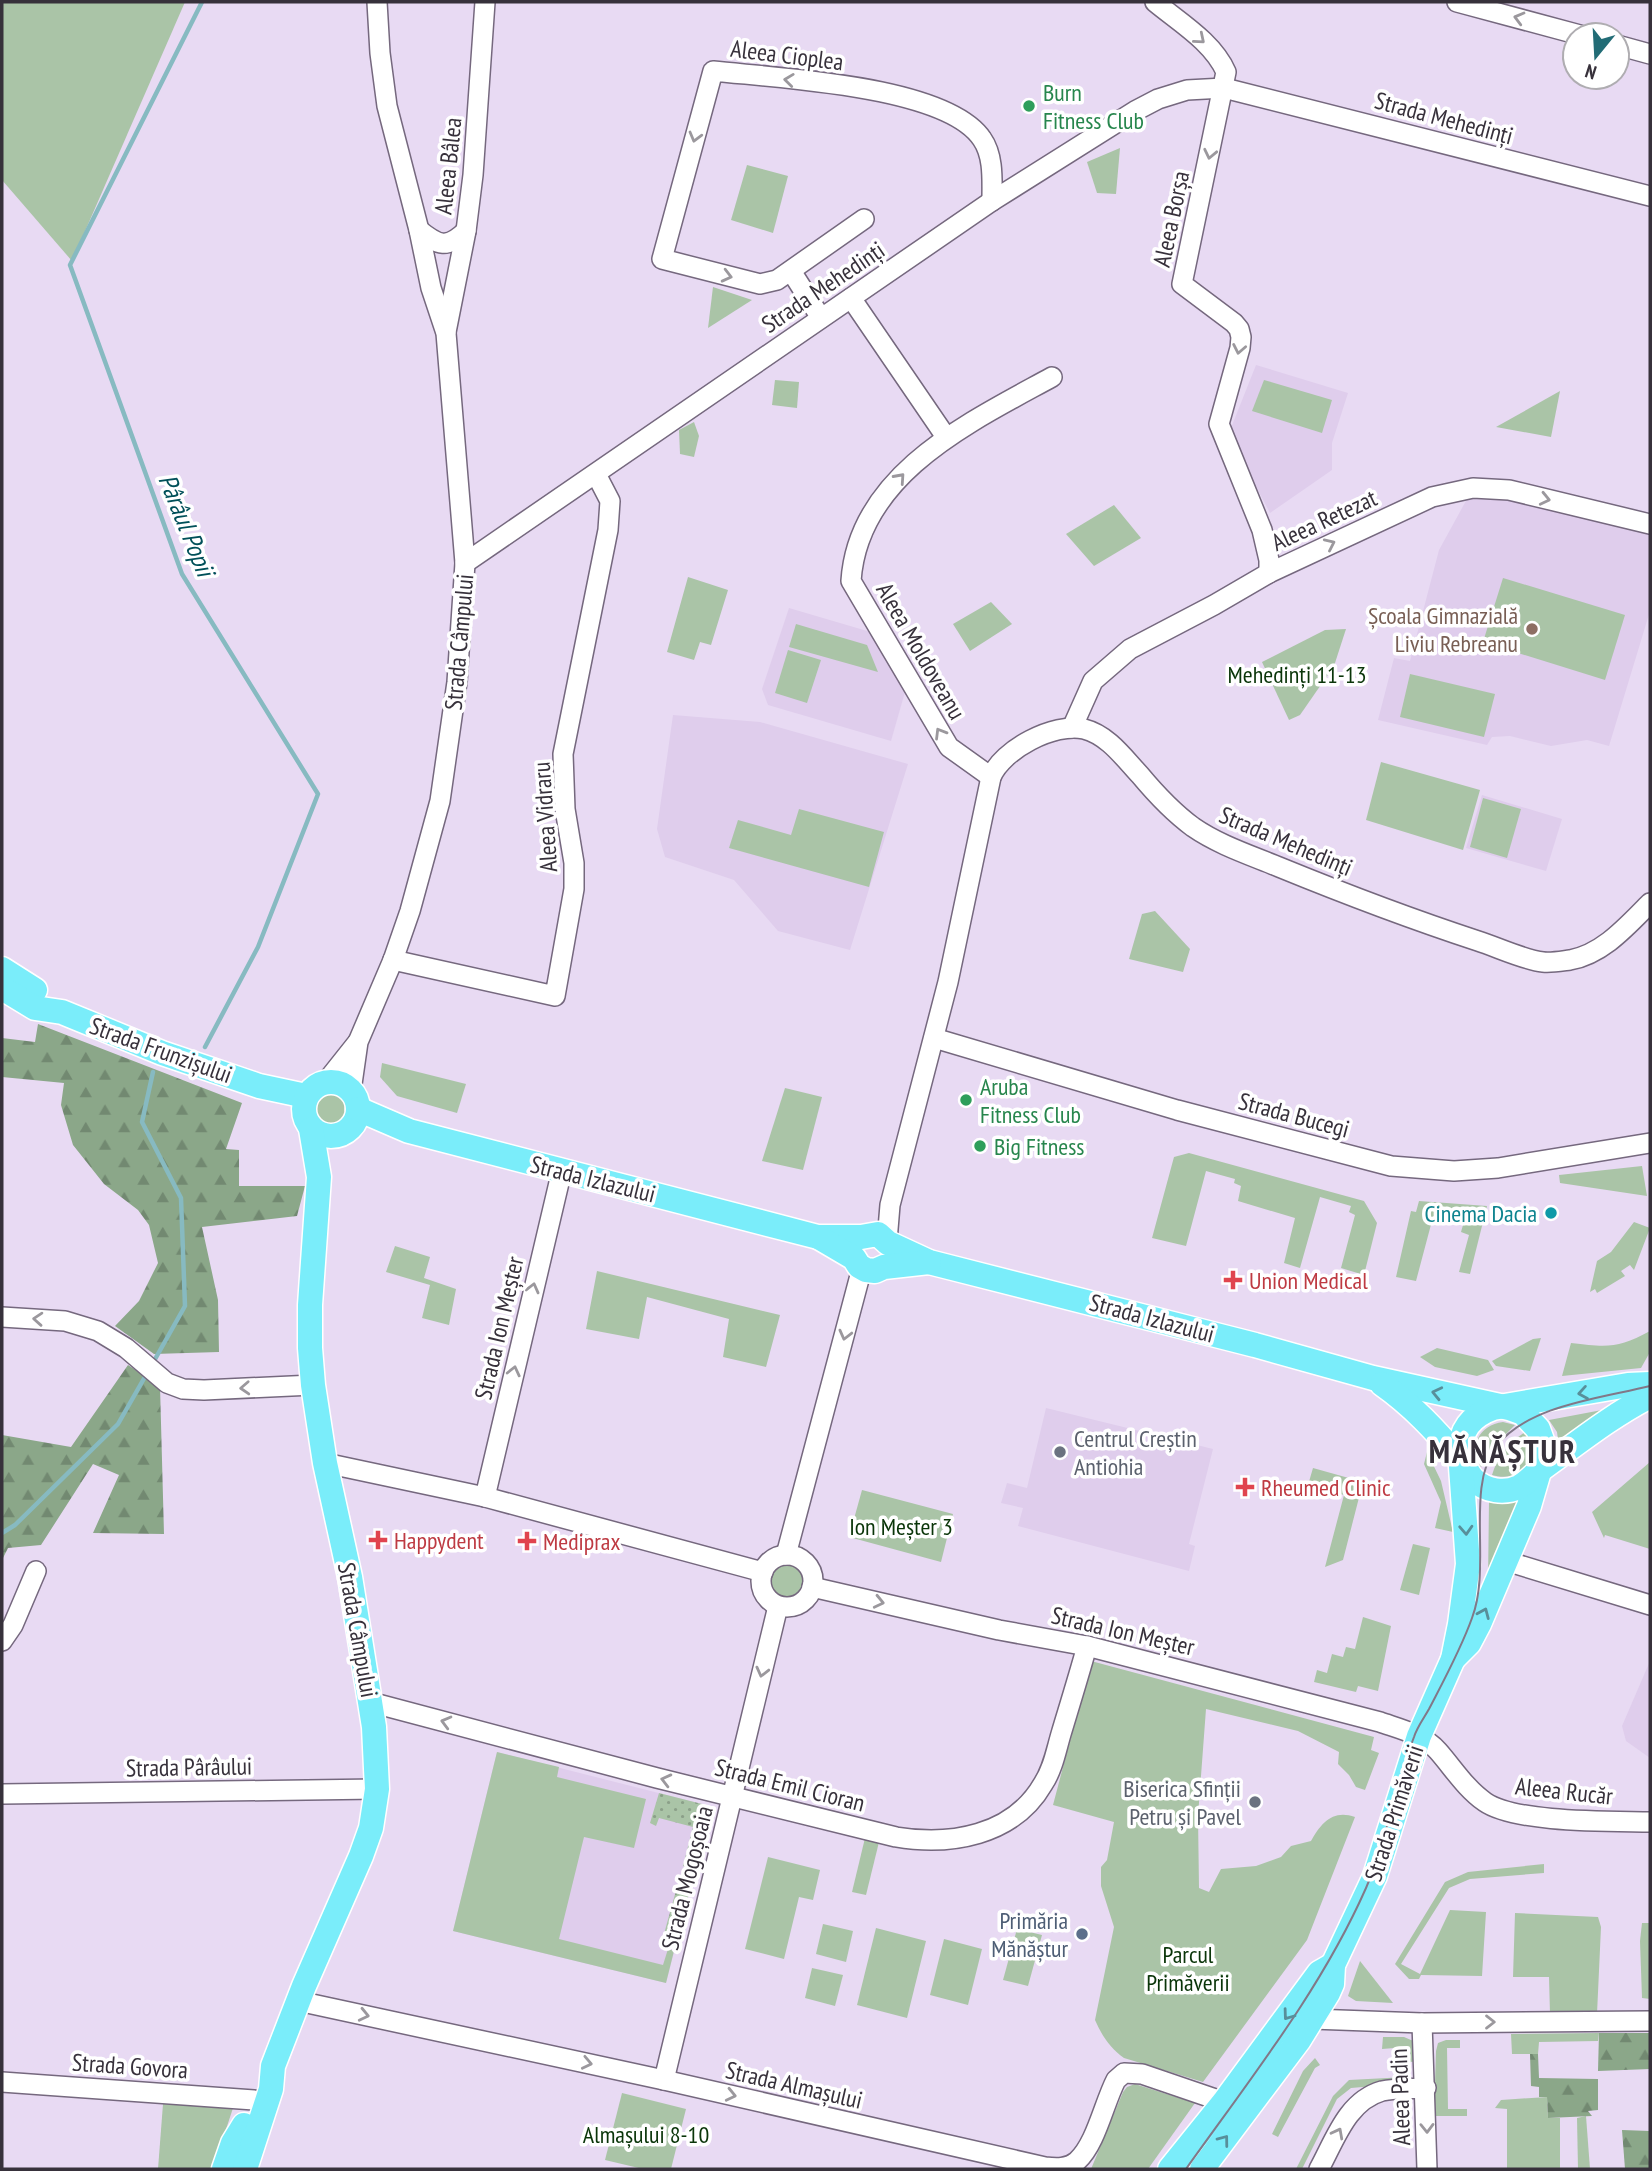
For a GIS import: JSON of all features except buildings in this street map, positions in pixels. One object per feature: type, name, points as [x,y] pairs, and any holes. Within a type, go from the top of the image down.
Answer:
[{"type":"main road","name":"Strada Frunzișului","points":[[2,969],[44,996],[62,1012]]},
{"type":"main road","name":"Strada Frunzișului","points":[[2,988],[35,1008],[62,1012],[162,1053],[259,1086]]},
{"type":"main road","name":"Strada Izlazului","points":[[312,1105],[344,1085],[349,1115]]},
{"type":"main road","name":"Strada Izlazului","points":[[259,1086],[312,1105],[328,1136],[349,1115]]},
{"type":"main road","name":"Strada Câmpului","points":[[230,2169],[259,2086],[273,2066],[361,1856],[371,1828],[377,1789],[370,1702],[313,1385],[310,1305],[319,1177],[312,1105]]},
{"type":"main road","name":"Strada Izlazului","points":[[349,1115],[818,1237],[929,1262],[1202,1331],[1373,1378],[1502,1408]]},
{"type":"main road","name":"Strada Câmpului","points":[[319,1177],[349,1115]]},
{"type":"main road","name":"Strada Izlazului","points":[[1373,1378],[1408,1402],[1462,1462]]},
{"type":"main road","name":"Strada Primăverii","points":[[1202,2169],[1312,2019],[1332,1984],[1333,1965],[1375,1875],[1419,1736],[1453,1659],[1468,1564],[1460,1444],[1466,1428],[1477,1415],[1493,1408],[1628,1385],[1650,1384]]},
{"type":"main road","points":[[1462,1462],[1475,1481],[1495,1490],[1519,1487],[1601,1423],[1650,1396]]},
{"type":"main road","name":"Strada Primăverii","points":[[1453,1659],[1469,1643],[1506,1562],[1529,1506],[1544,1450],[1538,1429],[1523,1413],[1502,1408]]},
{"type":"main road","name":"Strada Primăverii","points":[[1170,2169],[1224,2102],[1319,1973],[1333,1965]]},
{"type":"main road","name":"Strada Câmpului","points":[[245,2169],[271,2089],[273,2066]]},
{"type":"main road","points":[[224,2169],[233,2143],[244,2125]]},
{"type":"street","name":"Strada Câmpului","points":[[312,1105],[358,1042],[393,960],[426,859],[440,801],[457,682],[465,563],[446,333],[431,288],[387,106],[377,2]]},
{"type":"street","name":"Aleea Bâlea","points":[[446,333],[467,231],[485,2]]},
{"type":"street","points":[[1155,2],[1210,48],[1222,62],[1226,72],[1224,88]]},
{"type":"street","points":[[1457,2],[1561,30]]},
{"type":"street","points":[[1631,49],[1650,54]]},
{"type":"street","name":"Aleea Cioplea","points":[[864,219],[777,280],[760,284],[662,259],[713,71],[857,88],[914,101],[946,112],[971,127],[983,139],[989,156],[992,201]]},
{"type":"street","name":"Strada Mehedinți","points":[[465,563],[992,201],[1135,111],[1158,99],[1187,90],[1224,88],[1650,196]]},
{"type":"street","name":"Aleea Borșa","points":[[1224,88],[1182,284],[1239,329],[1240,348],[1219,424],[1262,530],[1269,573]]},
{"type":"street","points":[[419,230],[433,241],[444,244],[455,242],[467,231]]},
{"type":"street","points":[[790,271],[821,318]]},
{"type":"street","points":[[851,298],[946,437]]},
{"type":"street","name":"Aleea Moldoveanu","points":[[991,778],[948,747],[851,581],[852,558],[864,527],[879,501],[909,468],[946,437],[1052,377]]},
{"type":"street","name":"Aleea Vidraru","points":[[393,960],[555,996],[574,890],[574,863],[565,809],[563,754],[608,530],[610,501],[596,474]]},
{"type":"street","name":"Aleea Retezat","points":[[1072,728],[1094,681],[1130,649],[1269,573],[1432,497],[1473,488],[1509,490],[1650,524]]},
{"type":"street","points":[[786,1555],[872,1250],[890,1205],[934,1038],[991,778],[1001,761],[1024,745],[1051,731],[1072,728]]},
{"type":"street","name":"Strada Mehedinți","points":[[1072,728],[1092,732],[1108,742],[1192,826],[1233,849],[1450,932],[1543,962],[1586,956],[1604,946],[1650,903]]},
{"type":"street","name":"Strada Bucegi","points":[[934,1038],[1166,1107],[1391,1166],[1454,1171],[1498,1168],[1650,1143]]},
{"type":"street","name":"Strada Câmpului","points":[[349,1115],[358,1042]]},
{"type":"street","name":"Strada Ion Meșter","points":[[485,1497],[562,1170]]},
{"type":"street","points":[[2,1317],[65,1321],[98,1331],[126,1348],[167,1383],[183,1389],[313,1385]]},
{"type":"street","points":[[325,1463],[485,1497],[763,1572]]},
{"type":"street","points":[[786,1555],[799,1559],[808,1566],[813,1577],[810,1595],[801,1603],[790,1607],[778,1606],[768,1600],[762,1590],[761,1579],[763,1572],[774,1559],[786,1555]]},
{"type":"street","points":[[1506,1562],[1650,1605]]},
{"type":"street","points":[[2,1641],[13,1625],[36,1571]]},
{"type":"street","name":"Strada Ion Meșter","points":[[812,1587],[999,1630],[1087,1646],[1380,1722],[1419,1736]]},
{"type":"street","name":"Strada Mogoșoaia","points":[[664,2080],[778,1606]]},
{"type":"street","name":"Strada Emil Cioran","points":[[370,1702],[732,1797],[918,1841],[943,1841],[997,1828],[1033,1799],[1051,1771],[1087,1646]]},
{"type":"street","name":"Aleea Rucăr","points":[[1419,1736],[1436,1749],[1475,1793],[1486,1803],[1499,1809],[1575,1820],[1650,1822]]},
{"type":"street","name":"Strada Pârâului","points":[[2,1794],[377,1789]]},
{"type":"street","name":"Strada Almașului","points":[[298,2001],[664,2080],[1038,2166],[1064,2167],[1077,2161],[1086,2149],[1118,2076],[1124,2073],[1142,2074],[1224,2102]]},
{"type":"street","points":[[1312,2019],[1422,2023],[1650,2021]]},
{"type":"street","name":"Aleea Padin","points":[[1422,2023],[1427,2169]]},
{"type":"street","name":"Strada Govora","points":[[2,2082],[254,2100]]},
{"type":"street","points":[[1319,2169],[1348,2115],[1363,2100],[1383,2091],[1426,2088]]},
{"type":"shaded area","points":[[1256,365],[1348,393],[1332,443],[1332,470],[1270,513],[1250,475],[1231,428]]},
{"type":"shaded area","name":"Școala Gimnazială Liviu Rebreanu","points":[[1473,488],[1650,524],[1650,611],[1609,746],[1587,740],[1551,746],[1510,736],[1492,737],[1487,745],[1378,720],[1394,658],[1410,661],[1439,550]]},
{"type":"shaded area","points":[[789,608],[874,633],[905,692],[891,741],[768,705],[762,689]]},
{"type":"shaded area","points":[[673,715],[760,722],[908,764],[850,950],[778,931],[734,880],[665,857],[657,829]]},
{"type":"shaded area","points":[[1482,795],[1562,819],[1546,871],[1466,848]]},
{"type":"shaded area","points":[[1046,1408],[1213,1449],[1189,1544],[1195,1546],[1189,1571],[1018,1526],[1023,1508],[1001,1503],[1007,1483],[1027,1488]]},
{"type":"shaded area","points":[[1650,1661],[1650,1758],[1626,1741],[1622,1726]]},
{"type":"shaded area","points":[[497,1752],[702,1804],[707,1808],[710,1814],[666,1983],[453,1931]]},
{"type":"green space","points":[[2,2],[185,2],[72,261],[2,180]]},
{"type":"green space","points":[[1120,148],[1116,194],[1097,193],[1087,162]]},
{"type":"green space","points":[[747,165],[788,176],[773,233],[731,220]]},
{"type":"green space","points":[[713,287],[752,300],[708,328]]},
{"type":"green space","points":[[775,380],[799,382],[797,408],[772,405]]},
{"type":"green space","points":[[1264,380],[1332,400],[1322,433],[1252,411]]},
{"type":"green space","points":[[1560,391],[1551,437],[1496,427]]},
{"type":"green space","points":[[694,422],[699,436],[694,457],[680,454],[679,430]]},
{"type":"green space","points":[[1114,505],[1141,538],[1094,566],[1066,534]]},
{"type":"green space","points":[[688,577],[728,590],[711,645],[700,642],[694,660],[667,652]]},
{"type":"green space","points":[[1503,578],[1625,615],[1605,680],[1483,642]]},
{"type":"green space","points":[[991,602],[1012,624],[970,651],[953,624]]},
{"type":"green space","points":[[796,624],[867,645],[878,672],[789,647]]},
{"type":"green space","name":"Mehedinți 11-13","points":[[1346,629],[1334,666],[1300,715],[1289,720],[1262,662],[1325,630]]},
{"type":"green space","points":[[788,650],[821,660],[807,703],[775,693]]},
{"type":"green space","points":[[1410,674],[1495,694],[1484,737],[1400,717]]},
{"type":"green space","points":[[1381,762],[1480,790],[1463,850],[1366,820]]},
{"type":"green space","points":[[1483,798],[1521,809],[1507,858],[1470,847]]},
{"type":"green space","points":[[799,809],[884,832],[869,887],[729,848],[738,820],[791,835]]},
{"type":"green space","points":[[1155,911],[1190,949],[1183,972],[1129,959],[1142,914]]},
{"type":"green space","points":[[38,1024],[242,1103],[226,1149],[239,1150],[239,1186],[305,1186],[297,1216],[202,1227],[218,1300],[219,1352],[154,1354],[115,1326],[139,1301],[158,1263],[149,1225],[138,1210],[104,1184],[73,1145],[61,1105],[64,1083],[2,1077],[2,1038],[35,1042]]},
{"type":"green space","points":[[382,1063],[466,1084],[457,1113],[397,1096],[380,1077]]},
{"type":"green space","points":[[331,1088],[346,1094],[352,1109],[346,1124],[331,1130],[316,1124],[310,1109],[316,1094]]},
{"type":"green space","points":[[785,1088],[822,1097],[803,1170],[762,1161]]},
{"type":"green space","points":[[1189,1153],[1364,1201],[1377,1223],[1364,1275],[1341,1268],[1355,1215],[1349,1212],[1351,1206],[1320,1197],[1300,1268],[1284,1263],[1295,1218],[1238,1201],[1241,1186],[1234,1183],[1235,1179],[1206,1171],[1186,1246],[1152,1238],[1174,1157]]},
{"type":"green space","points":[[1642,1166],[1647,1196],[1560,1183],[1559,1175]]},
{"type":"green space","points":[[1419,1201],[1487,1206],[1470,1274],[1459,1272],[1469,1235],[1461,1232],[1463,1225],[1433,1217],[1416,1281],[1396,1277],[1411,1211],[1416,1212]]},
{"type":"green space","points":[[1634,1222],[1650,1228],[1634,1270],[1630,1265],[1621,1271],[1625,1276],[1597,1293],[1595,1289],[1590,1292],[1597,1261],[1611,1252]]},
{"type":"green space","points":[[395,1246],[430,1257],[424,1278],[456,1289],[449,1325],[422,1318],[430,1285],[386,1272]]},
{"type":"green space","points":[[597,1271],[780,1315],[766,1367],[723,1357],[729,1319],[647,1297],[639,1339],[586,1329]]},
{"type":"green space","points":[[1650,1331],[1650,1352],[1641,1368],[1562,1376],[1571,1343],[1620,1344]]},
{"type":"green space","points":[[1541,1338],[1530,1371],[1496,1366],[1492,1361],[1533,1339]]},
{"type":"green space","points":[[1437,1348],[1488,1360],[1494,1370],[1477,1376],[1435,1367],[1420,1357]]},
{"type":"green space","points":[[128,1365],[160,1386],[164,1534],[93,1533],[119,1475],[93,1464],[41,1545],[8,1548],[2,1560],[2,1435],[71,1447]]},
{"type":"green space","points":[[1602,1410],[1559,1447],[1557,1432],[1549,1420]]},
{"type":"green space","points":[[1503,1422],[1515,1425],[1495,1445],[1481,1467],[1476,1452],[1478,1438],[1488,1427]]},
{"type":"green space","points":[[1525,1432],[1530,1451],[1525,1467],[1511,1476],[1492,1475],[1504,1451]]},
{"type":"green space","points":[[1427,1452],[1441,1481],[1453,1532],[1435,1528],[1441,1502],[1424,1464]]},
{"type":"green space","points":[[1650,1462],[1650,1549],[1605,1535],[1604,1538],[1592,1512]]},
{"type":"green space","points":[[1313,1468],[1363,1482],[1343,1560],[1325,1567],[1344,1495],[1308,1485]]},
{"type":"green space","name":"Ion Meșter 3","points":[[862,1490],[953,1514],[941,1562],[849,1537]]},
{"type":"green space","points":[[1489,1500],[1507,1503],[1524,1500],[1488,1584]]},
{"type":"green space","points":[[1413,1544],[1430,1548],[1419,1595],[1400,1590]]},
{"type":"green space","points":[[789,1561],[804,1567],[810,1582],[804,1597],[789,1603],[774,1597],[768,1582],[774,1567]]},
{"type":"green space","points":[[1363,1617],[1391,1626],[1378,1691],[1358,1686],[1356,1692],[1314,1682],[1317,1670],[1327,1673],[1332,1654],[1343,1657],[1346,1647],[1355,1649]]},
{"type":"green space","name":"Parcul Primăverii","points":[[1091,1661],[1374,1737],[1371,1750],[1379,1753],[1365,1790],[1356,1787],[1338,1764],[1339,1752],[1298,1731],[1206,1709],[1198,1816],[1199,1888],[1209,1892],[1221,1869],[1256,1866],[1281,1857],[1291,1846],[1311,1841],[1324,1823],[1334,1816],[1355,1817],[1307,1940],[1203,2082],[1124,2058],[1107,2041],[1095,2020],[1114,1927],[1101,1886],[1101,1867],[1107,1860],[1114,1822],[1053,1805]]},
{"type":"green space","points":[[497,1752],[559,1767],[557,1777],[646,1799],[634,1848],[584,1837],[559,1939],[663,1965],[668,1949],[674,1951],[666,1983],[453,1931]]},
{"type":"green space","points":[[659,1793],[702,1804],[710,1814],[695,1869],[683,1866],[693,1827],[659,1818],[656,1826],[650,1823]]},
{"type":"green space","points":[[865,1838],[879,1842],[866,1895],[852,1892]]},
{"type":"green space","points":[[768,1857],[820,1870],[813,1900],[799,1897],[784,1959],[745,1949]]},
{"type":"green space","points":[[1544,1864],[1544,1873],[1470,1879],[1449,1888],[1401,1964],[1420,1974],[1450,1910],[1486,1912],[1482,1976],[1421,1975],[1419,1979],[1409,1979],[1395,1964],[1445,1882],[1468,1872]]},
{"type":"green space","points":[[677,1887],[690,1890],[677,1938],[664,1934]]},
{"type":"green space","points":[[1515,1913],[1598,1917],[1601,1927],[1597,2014],[1550,2014],[1549,1977],[1513,1977]]},
{"type":"green space","points":[[1642,1923],[1650,1923],[1650,1999],[1642,1998]]},
{"type":"green space","points":[[823,1924],[853,1931],[846,1962],[816,1954]]},
{"type":"green space","points":[[876,1928],[926,1941],[907,2018],[857,2005]]},
{"type":"green space","points":[[1017,1929],[1042,1935],[1028,1986],[1003,1980]]},
{"type":"green space","points":[[944,1939],[982,1949],[968,2005],[930,1995]]},
{"type":"green space","points":[[1360,1961],[1393,2003],[1356,2001],[1348,1996]]},
{"type":"green space","points":[[812,1968],[843,1975],[835,2006],[805,1998]]},
{"type":"green space","points":[[1599,2033],[1598,2041],[1539,2042],[1538,2054],[1512,2054],[1511,2034]]},
{"type":"green space","points":[[1599,2033],[1650,2033],[1650,2069],[1598,2071]]},
{"type":"green space","points":[[1383,2037],[1404,2037],[1418,2043],[1420,2061],[1410,2062],[1409,2083],[1351,2088],[1337,2099],[1302,2169],[1296,2169],[1333,2096],[1349,2080],[1406,2077],[1407,2047],[1382,2049]]},
{"type":"green space","points":[[1460,2040],[1460,2048],[1447,2048],[1448,2109],[1467,2109],[1467,2116],[1434,2116],[1436,2051],[1438,2043]]},
{"type":"green space","points":[[1530,2054],[1538,2054],[1539,2078],[1598,2079],[1598,2110],[1588,2111],[1592,2116],[1548,2118],[1547,2097],[1539,2097],[1539,2087],[1531,2086]]},
{"type":"green space","points":[[1315,2058],[1320,2065],[1315,2068],[1278,2137],[1272,2134],[1303,2071]]},
{"type":"green space","points":[[1135,2084],[1195,2103],[1148,2169],[1091,2169],[1123,2092]]},
{"type":"green space","name":"Almașului 8-10","points":[[622,2093],[686,2109],[671,2169],[643,2169],[605,2160]]},
{"type":"green space","points":[[1547,2097],[1548,2118],[1560,2118],[1560,2169],[1507,2169],[1507,2109],[1495,2108],[1501,2100]]},
{"type":"green space","points":[[163,2104],[233,2108],[213,2169],[158,2169]]},
{"type":"green space","points":[[1586,2116],[1590,2169],[1578,2169],[1577,2118]]},
{"type":"green space","points":[[1622,2130],[1650,2131],[1650,2169],[1625,2169]]},
{"type":"waterway","name":"Pârâul Popii","points":[[202,2],[70,265],[182,574],[318,794],[258,947],[205,1047]]},
{"type":"waterway","name":"Pârâul Popii","points":[[153,1072],[142,1122],[181,1198],[185,1306],[154,1361]]},
{"type":"waterway","name":"Pârâul Popii","points":[[2,1533],[15,1525],[118,1424],[146,1375]]},
{"type":"tram line","points":[[1186,2169],[1306,1998],[1348,1926],[1366,1888],[1380,1851],[1415,1733],[1452,1664],[1472,1618],[1480,1575],[1482,1484],[1487,1464],[1496,1447],[1526,1421],[1546,1412],[1650,1386]]},
{"type":"place","name":"Burn Fitness Club","points":[[1029,106]]},
{"type":"place","name":"Școala Gimnazială Liviu Rebreanu","points":[[1532,629]]},
{"type":"place","name":"Aruba Fitness Club","points":[[966,1100]]},
{"type":"place","name":"Big Fitness","points":[[980,1146]]},
{"type":"place","name":"Cinema Dacia","points":[[1551,1213]]},
{"type":"place","name":"Union Medical","points":[[1233,1280]]},
{"type":"place","name":"Centrul Creștin Antiohia","points":[[1060,1452]]},
{"type":"place","name":"Rheumed Clinic","points":[[1245,1487]]},
{"type":"place","name":"Happydent","points":[[378,1540]]},
{"type":"place","name":"Mediprax","points":[[527,1541]]},
{"type":"place","name":"Biserica Sfinții Petru și Pavel","points":[[1255,1802]]},
{"type":"place","name":"Primăria Mănăștur","points":[[1082,1934]]},
{"type":"district","name":"MĂNĂȘTUR","points":[[1503,1451]]}]
